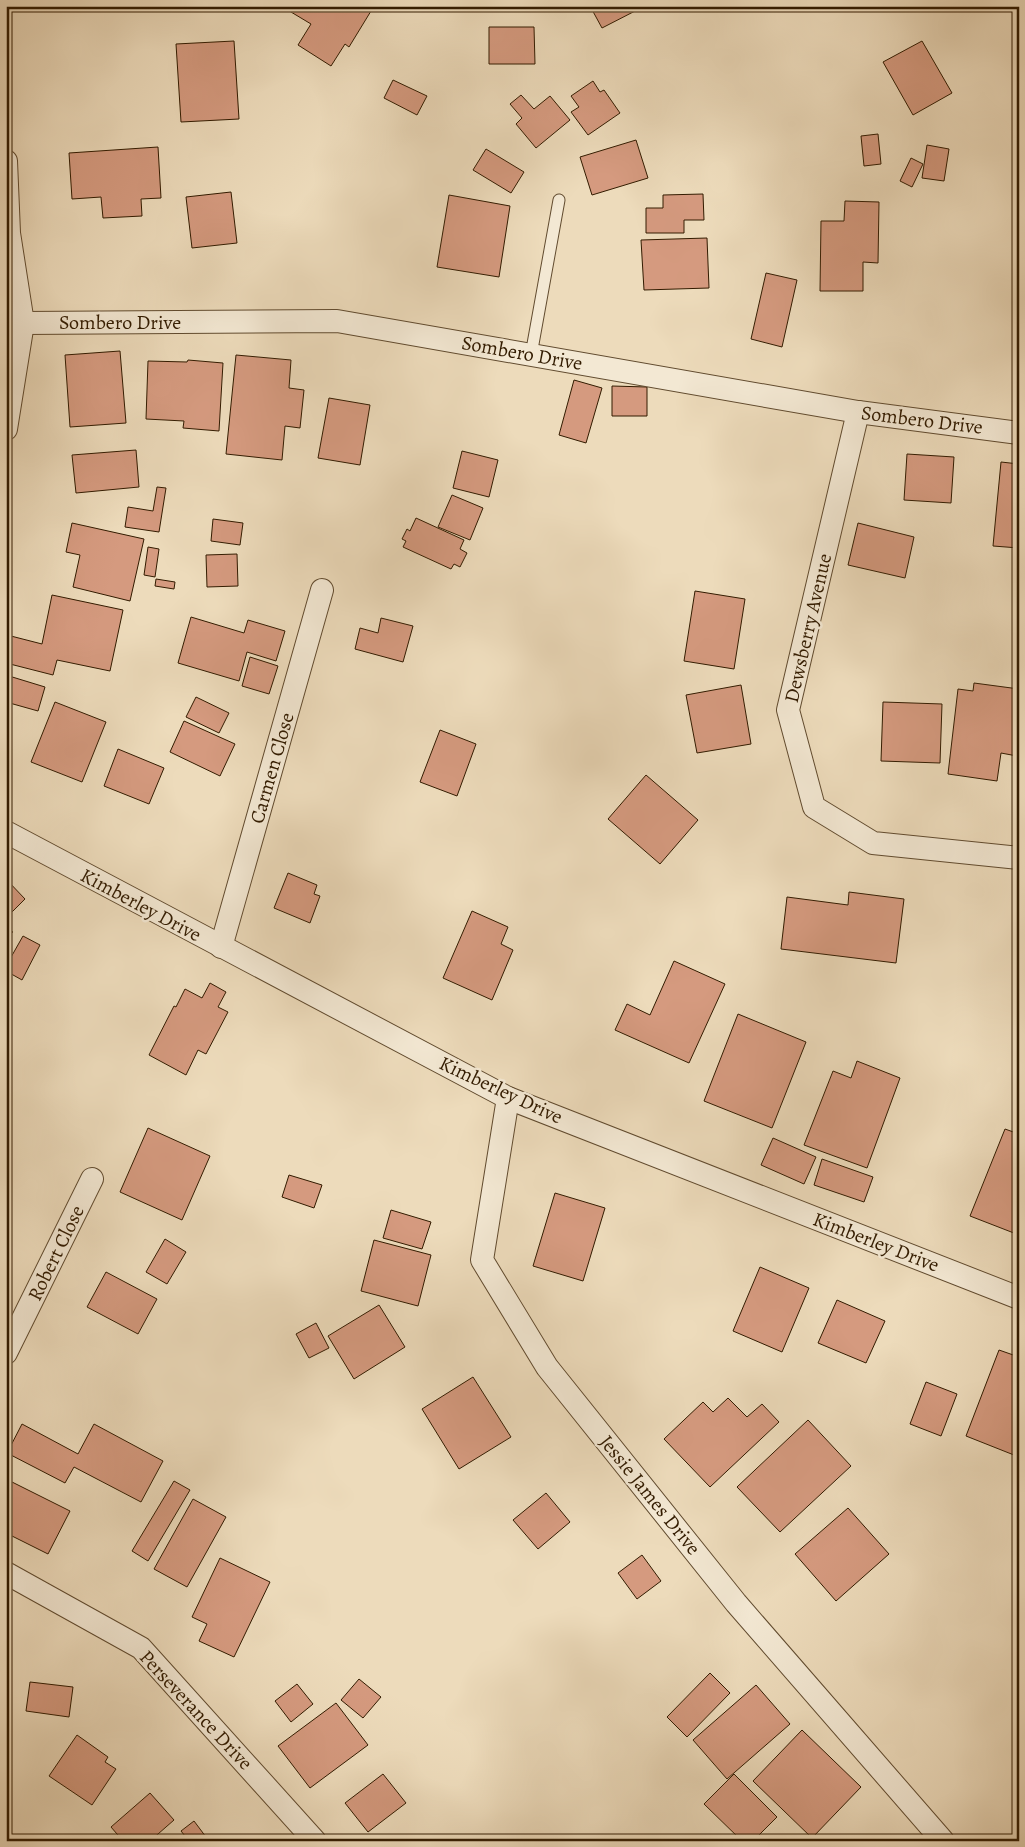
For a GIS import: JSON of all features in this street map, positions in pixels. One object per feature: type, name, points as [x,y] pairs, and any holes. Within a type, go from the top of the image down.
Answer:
[{"type":"street","points":[[6,161],[7,233],[23,323],[6,430]]},
{"type":"street","name":"Sombero Drive","points":[[23,323],[337,321],[858,412],[1019,433]]},
{"type":"street","name":"Dewsberry Avenue","points":[[858,412],[788,710],[814,807],[872,844],[1019,858]]},
{"type":"street","name":"Carmen Close","points":[[221,947],[322,590]]},
{"type":"street","name":"Kimberley Drive","points":[[6,832],[508,1098],[1019,1298]]},
{"type":"street","name":"Jessie James Drive","points":[[508,1098],[482,1260],[553,1374],[736,1603],[943,1841]]},
{"type":"street","name":"Robert Close","points":[[6,1354],[92,1179]]},
{"type":"street","name":"Perseverance Drive","points":[[6,1573],[141,1648],[315,1841]]},
{"type":"lane","points":[[530,355],[558,200]]},
{"type":"building","points":[[288,6],[364,6],[371,11],[349,47],[345,44],[331,66],[298,45],[311,24],[286,9]]},
{"type":"building","points":[[590,6],[635,6],[637,10],[602,28]]},
{"type":"building","points":[[489,27],[534,27],[535,64],[489,64]]},
{"type":"building","points":[[234,41],[239,119],[181,122],[176,44]]},
{"type":"building","points":[[922,41],[952,93],[913,115],[883,62]]},
{"type":"building","points":[[393,80],[427,96],[417,115],[384,98]]},
{"type":"building","points":[[593,81],[600,92],[604,90],[620,113],[588,135],[571,112],[579,107],[571,96]]},
{"type":"building","points":[[521,95],[534,109],[550,96],[570,120],[536,148],[516,124],[522,118],[510,104]]},
{"type":"building","points":[[878,134],[881,164],[864,166],[861,136]]},
{"type":"building","points":[[636,140],[648,178],[592,195],[580,157]]},
{"type":"building","points":[[927,145],[949,149],[944,181],[922,178]]},
{"type":"building","points":[[158,147],[161,198],[141,199],[142,216],[103,218],[101,197],[72,199],[69,153]]},
{"type":"building","points":[[486,149],[524,172],[511,193],[473,170]]},
{"type":"building","points":[[911,158],[923,164],[912,187],[900,181]]},
{"type":"building","points":[[231,192],[237,243],[192,248],[186,197]]},
{"type":"building","points":[[703,194],[704,220],[684,220],[684,233],[646,233],[646,208],[663,208],[663,195]]},
{"type":"building","points":[[449,195],[510,206],[499,277],[437,267]]},
{"type":"building","points":[[845,201],[879,202],[878,263],[863,262],[863,291],[820,291],[821,221],[844,221]]},
{"type":"building","points":[[707,238],[709,288],[644,290],[641,240]]},
{"type":"building","points":[[766,273],[797,280],[782,347],[751,339]]},
{"type":"building","points":[[120,351],[126,423],[70,427],[65,355]]},
{"type":"building","points":[[236,355],[291,360],[289,388],[304,390],[300,428],[285,426],[282,460],[226,454]]},
{"type":"building","points":[[188,360],[223,363],[219,431],[183,428],[184,421],[146,419],[148,361],[187,362]]},
{"type":"building","points":[[574,380],[602,388],[586,443],[559,435]]},
{"type":"building","points":[[612,386],[647,387],[647,416],[612,416]]},
{"type":"building","points":[[329,398],[370,405],[360,465],[318,458]]},
{"type":"building","points":[[136,450],[139,487],[76,493],[72,455]]},
{"type":"building","points":[[462,451],[498,460],[489,497],[453,488]]},
{"type":"building","points":[[907,454],[954,457],[951,503],[904,500]]},
{"type":"building","points":[[1001,462],[1019,464],[1019,548],[993,546]]},
{"type":"building","points":[[157,487],[166,488],[159,532],[125,527],[128,507],[153,511]]},
{"type":"building","points":[[452,495],[483,508],[470,540],[438,527]]},
{"type":"building","points":[[416,518],[464,540],[460,549],[467,553],[460,567],[454,564],[451,569],[403,547],[406,541],[402,539],[407,529],[410,531]]},
{"type":"building","points":[[213,519],[243,523],[240,545],[211,541]]},
{"type":"building","points":[[72,523],[144,539],[130,601],[73,587],[80,555],[66,552]]},
{"type":"building","points":[[858,523],[914,537],[905,578],[848,565]]},
{"type":"building","points":[[148,547],[159,549],[155,577],[144,575]]},
{"type":"building","points":[[237,554],[238,586],[207,587],[206,555]]},
{"type":"building","points":[[156,579],[175,582],[174,589],[155,586]]},
{"type":"building","points":[[695,591],[745,599],[734,669],[684,661]]},
{"type":"building","points":[[52,595],[123,610],[110,671],[57,660],[53,675],[6,663],[7,635],[42,644]]},
{"type":"building","points":[[191,617],[244,633],[248,620],[285,631],[276,661],[247,652],[239,681],[178,663]]},
{"type":"building","points":[[381,618],[413,626],[403,662],[355,649],[360,628],[378,633]]},
{"type":"building","points":[[250,657],[278,666],[269,694],[242,686]]},
{"type":"building","points":[[9,676],[45,687],[38,711],[6,702]]},
{"type":"building","points":[[974,683],[1019,689],[1017,756],[1001,753],[997,781],[948,774],[958,689],[973,691]]},
{"type":"building","points":[[741,685],[751,744],[697,753],[686,695]]},
{"type":"building","points":[[196,697],[229,713],[219,733],[186,717]]},
{"type":"building","points":[[55,702],[106,722],[82,782],[31,762]]},
{"type":"building","points":[[883,702],[942,704],[940,763],[881,761]]},
{"type":"building","points":[[184,721],[235,744],[220,776],[170,752]]},
{"type":"building","points":[[440,730],[476,744],[457,796],[420,782]]},
{"type":"building","points":[[118,749],[164,768],[149,804],[104,786]]},
{"type":"building","points":[[646,775],[698,820],[660,864],[608,819]]},
{"type":"building","points":[[288,873],[317,885],[314,894],[320,896],[310,923],[274,908]]},
{"type":"building","points":[[6,879],[25,899],[11,913],[6,908]]},
{"type":"building","points":[[849,892],[904,899],[896,963],[781,949],[787,897],[848,905]]},
{"type":"building","points":[[472,911],[508,927],[501,944],[513,950],[492,1000],[443,978]]},
{"type":"building","points":[[6,925],[13,932],[6,939]]},
{"type":"building","points":[[23,936],[40,945],[22,980],[6,971],[6,966]]},
{"type":"building","points":[[674,961],[725,984],[689,1063],[615,1030],[627,1004],[650,1015]]},
{"type":"building","points":[[210,983],[226,992],[218,1007],[228,1012],[206,1054],[198,1050],[186,1075],[149,1055],[174,1006],[176,1007],[185,989],[202,998]]},
{"type":"building","points":[[738,1014],[806,1042],[772,1128],[704,1101]]},
{"type":"building","points":[[857,1061],[900,1078],[867,1168],[804,1145],[833,1071],[851,1078]]},
{"type":"building","points":[[148,1128],[210,1156],[182,1220],[120,1192]]},
{"type":"building","points":[[1005,1129],[1019,1134],[1019,1235],[970,1216]]},
{"type":"building","points":[[773,1138],[816,1157],[804,1184],[761,1165]]},
{"type":"building","points":[[822,1159],[873,1177],[864,1202],[814,1185]]},
{"type":"building","points":[[289,1175],[322,1185],[314,1208],[282,1197]]},
{"type":"building","points":[[555,1193],[605,1208],[583,1281],[533,1266]]},
{"type":"building","points":[[391,1210],[431,1222],[422,1249],[383,1238]]},
{"type":"building","points":[[165,1239],[186,1252],[167,1284],[146,1272]]},
{"type":"building","points":[[374,1240],[431,1255],[418,1306],[361,1291]]},
{"type":"building","points":[[760,1267],[809,1288],[782,1352],[733,1331]]},
{"type":"building","points":[[106,1272],[157,1299],[138,1334],[87,1307]]},
{"type":"building","points":[[837,1300],[885,1321],[866,1363],[818,1343]]},
{"type":"building","points":[[379,1305],[405,1347],[354,1379],[328,1336]]},
{"type":"building","points":[[316,1323],[329,1348],[309,1358],[296,1334]]},
{"type":"building","points":[[999,1350],[1019,1357],[1016,1368],[1019,1369],[1019,1457],[966,1436]]},
{"type":"building","points":[[473,1377],[511,1437],[459,1469],[422,1409]]},
{"type":"building","points":[[926,1382],[957,1394],[941,1436],[910,1424]]},
{"type":"building","points":[[728,1398],[747,1417],[762,1404],[779,1422],[710,1487],[664,1439],[703,1402],[713,1412]]},
{"type":"building","points":[[808,1420],[851,1466],[780,1532],[737,1487]]},
{"type":"building","points":[[22,1424],[78,1454],[94,1424],[163,1461],[141,1502],[74,1467],[65,1483],[7,1453]]},
{"type":"building","points":[[6,1479],[70,1511],[48,1554],[6,1533]]},
{"type":"building","points":[[174,1481],[190,1490],[148,1561],[132,1551]]},
{"type":"building","points":[[546,1493],[570,1522],[538,1549],[513,1520]]},
{"type":"building","points":[[193,1499],[226,1517],[187,1587],[154,1569]]},
{"type":"building","points":[[848,1508],[889,1554],[836,1601],[795,1554]]},
{"type":"building","points":[[642,1555],[661,1581],[637,1599],[618,1573]]},
{"type":"building","points":[[220,1558],[270,1582],[234,1657],[199,1641],[207,1624],[192,1617]]},
{"type":"building","points":[[710,1673],[730,1693],[687,1737],[667,1717]]},
{"type":"building","points":[[359,1679],[381,1697],[363,1718],[341,1700]]},
{"type":"building","points":[[30,1682],[73,1687],[69,1717],[26,1711]]},
{"type":"building","points":[[297,1684],[313,1704],[291,1722],[275,1701]]},
{"type":"building","points":[[756,1685],[790,1724],[727,1779],[693,1740]]},
{"type":"building","points":[[336,1703],[368,1745],[310,1788],[278,1746]]},
{"type":"building","points":[[802,1730],[861,1787],[812,1838],[753,1781]]},
{"type":"building","points":[[77,1735],[108,1757],[105,1762],[116,1769],[92,1805],[49,1776]]},
{"type":"building","points":[[383,1774],[406,1803],[368,1832],[345,1803]]},
{"type":"building","points":[[734,1774],[777,1817],[753,1841],[742,1841],[704,1804]]},
{"type":"building","points":[[150,1793],[174,1820],[150,1841],[123,1841],[111,1827]]},
{"type":"building","points":[[194,1821],[209,1841],[189,1841],[181,1831]]}]
